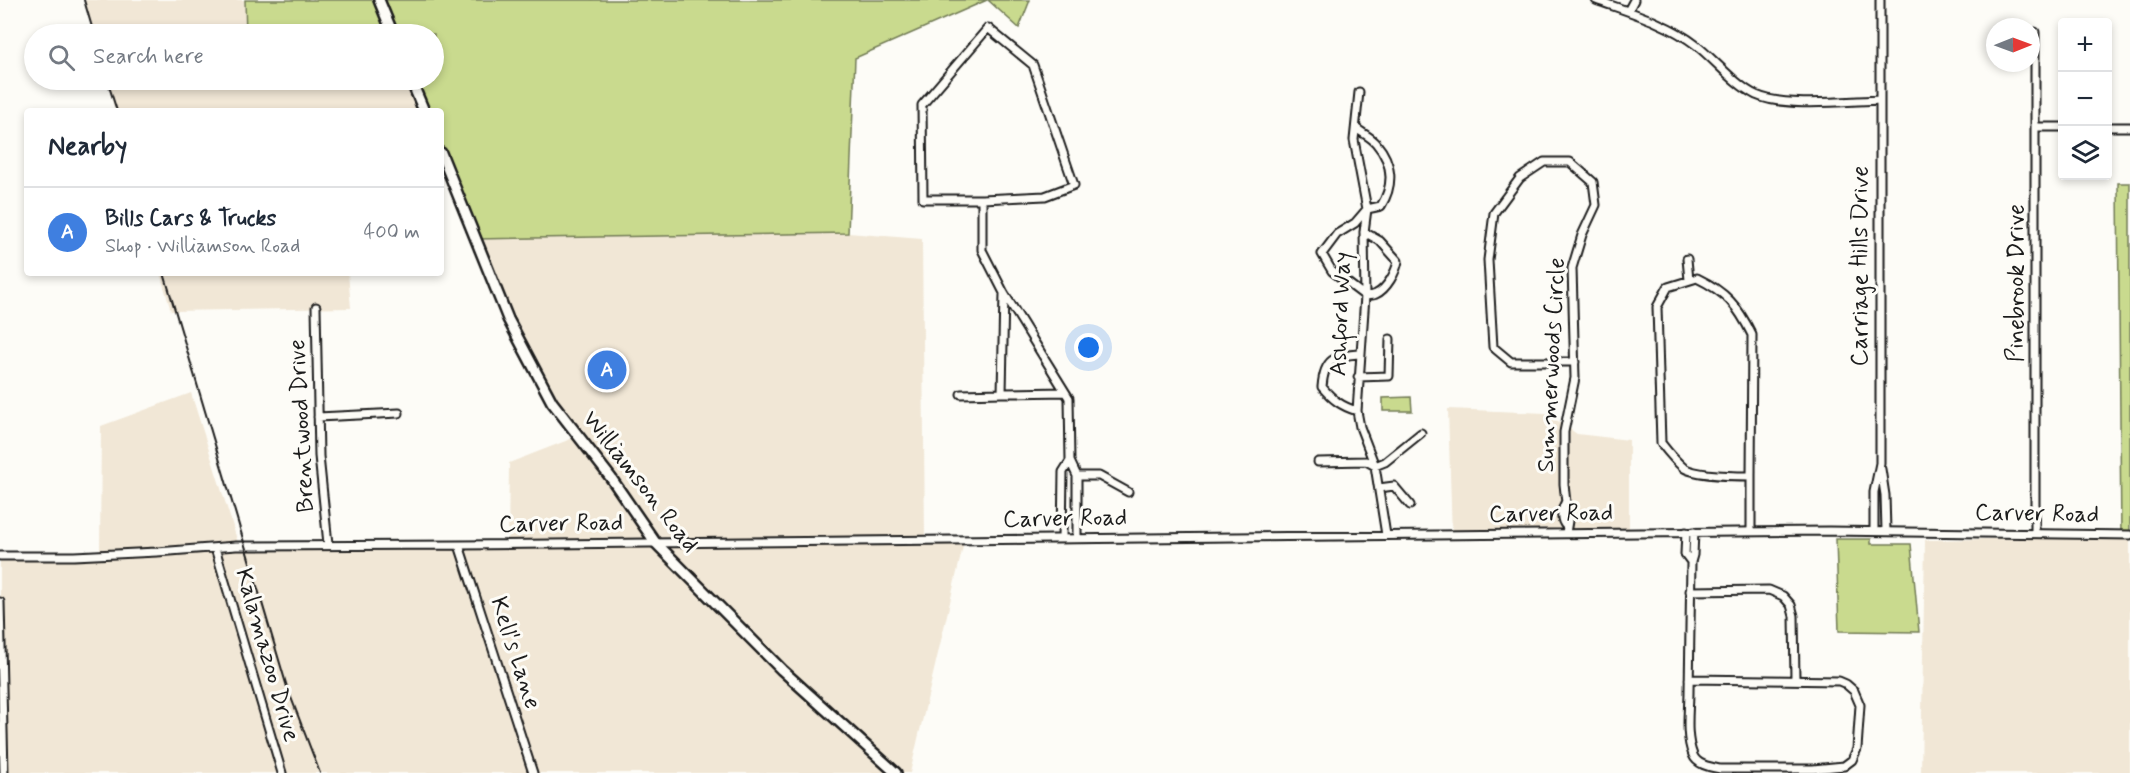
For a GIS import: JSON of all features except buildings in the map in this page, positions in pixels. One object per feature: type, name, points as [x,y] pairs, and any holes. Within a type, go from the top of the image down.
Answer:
[{"type":"main road","points":[[379,0],[389,24]]},
{"type":"main road","points":[[415,90],[423,108]]},
{"type":"main road","name":"Williamson Road","points":[[444,160],[508,319],[552,402],[655,542],[782,670],[896,773]]},
{"type":"street","points":[[1596,0],[1668,29],[1694,44],[1755,94],[1771,100],[1798,102],[1880,100]]},
{"type":"street","points":[[1628,11],[1634,0]]},
{"type":"street","name":"Carriage Hills Drive","points":[[1874,531],[1874,492],[1880,463],[1880,0]]},
{"type":"street","points":[[988,28],[1033,65],[1074,186],[1045,196],[982,199],[923,199],[922,105],[988,28]]},
{"type":"street","name":"Pinebrook Drive","points":[[2035,72],[2035,533]]},
{"type":"street","name":"Ashford Way","points":[[1359,92],[1354,140],[1367,209],[1364,232],[1365,296],[1357,411],[1360,427],[1375,466],[1386,535]]},
{"type":"street","points":[[2036,127],[2058,127]]},
{"type":"street","points":[[2112,127],[2130,127]]},
{"type":"street","points":[[1356,128],[1375,141],[1385,157],[1390,172],[1390,192],[1381,206],[1367,209],[1355,223],[1337,234],[1322,254],[1332,271],[1365,296],[1376,294],[1383,287],[1396,273],[1398,261],[1380,241],[1364,232]]},
{"type":"street","name":"Summerwoods Circle","points":[[1566,530],[1568,510],[1565,503],[1564,432],[1575,378],[1575,362],[1572,268],[1582,235],[1596,205],[1593,182],[1570,162],[1544,162],[1520,178],[1494,213],[1488,260],[1494,347],[1511,362],[1575,362]]},
{"type":"street","points":[[982,199],[982,250],[1004,293],[1069,398],[1070,461],[1077,476],[1077,538]]},
{"type":"street","points":[[1687,259],[1689,280]]},
{"type":"street","points":[[1751,476],[1718,475],[1686,469],[1661,443],[1657,307],[1668,287],[1697,279],[1715,287],[1731,300],[1752,335],[1751,532]]},
{"type":"street","points":[[1002,393],[1004,293]]},
{"type":"street","name":"Brentwood Drive","points":[[316,307],[319,456],[328,544]]},
{"type":"street","points":[[1359,376],[1389,376],[1390,339]]},
{"type":"street","points":[[1357,411],[1342,407],[1331,398],[1322,387],[1323,372],[1333,359],[1345,355],[1361,354]]},
{"type":"street","points":[[961,393],[1065,392]]},
{"type":"street","points":[[318,417],[399,412]]},
{"type":"street","points":[[1318,462],[1366,461],[1375,466],[1385,462],[1421,433]]},
{"type":"street","points":[[1062,538],[1064,472],[1070,461]]},
{"type":"street","points":[[1880,463],[1886,495],[1886,531]]},
{"type":"street","points":[[1077,476],[1099,476],[1128,492]]},
{"type":"street","points":[[1379,488],[1394,486],[1410,505]]},
{"type":"street","name":"Carver Road","points":[[0,556],[74,556],[328,544],[459,545],[1386,535],[1566,530],[1886,531],[2130,535]]},
{"type":"street","points":[[1689,679],[1795,679],[1839,681],[1846,684],[1854,692],[1860,705],[1857,749],[1852,760],[1844,766],[1813,769],[1720,769],[1708,767],[1693,756],[1689,740],[1689,679],[1691,562],[1685,554],[1690,532]]},
{"type":"street","name":"Kell's Lane","points":[[459,545],[533,773]]},
{"type":"street","name":"Kalamazoo Drive","points":[[215,548],[282,773]]},
{"type":"street","points":[[1690,591],[1769,590],[1784,596],[1791,605],[1794,616],[1795,679]]},
{"type":"street","points":[[0,602],[4,773]]},
{"type":"shaded area","points":[[85,0],[245,0],[246,24],[91,24]]},
{"type":"shaded area","points":[[110,90],[415,90],[421,108],[114,108]]},
{"type":"shaded area","points":[[848,233],[922,239],[925,537],[965,538],[910,773],[0,773],[0,553],[100,554],[101,426],[191,393],[240,549],[508,544],[509,463],[581,435],[506,320],[476,239]]},
{"type":"shaded area","points":[[161,276],[348,276],[351,308],[171,311]]},
{"type":"shaded area","points":[[1448,409],[1546,413],[1577,434],[1629,440],[1629,538],[1452,537]]},
{"type":"shaded area","points":[[2130,537],[2130,773],[1921,773],[1925,540]]},
{"type":"green space","points":[[245,0],[987,0],[855,58],[848,233],[476,239],[444,172],[444,108],[421,108],[415,90],[444,90],[444,24],[246,24]]},
{"type":"green space","points":[[988,0],[1030,0],[1019,28]]},
{"type":"green space","points":[[2118,183],[2130,183],[2130,537],[2121,537]]},
{"type":"green space","points":[[1411,397],[1412,411],[1383,411],[1383,398]]},
{"type":"green space","points":[[1836,539],[1871,539],[1871,544],[1911,544],[1919,632],[1839,631]]},
{"type":"railway","points":[[84,0],[91,24]]},
{"type":"railway","points":[[110,90],[116,108]]},
{"type":"railway","points":[[165,276],[287,687],[320,773]]},
{"type":"place","name":"Bills Cars & Trucks","points":[[607,370]]}]
